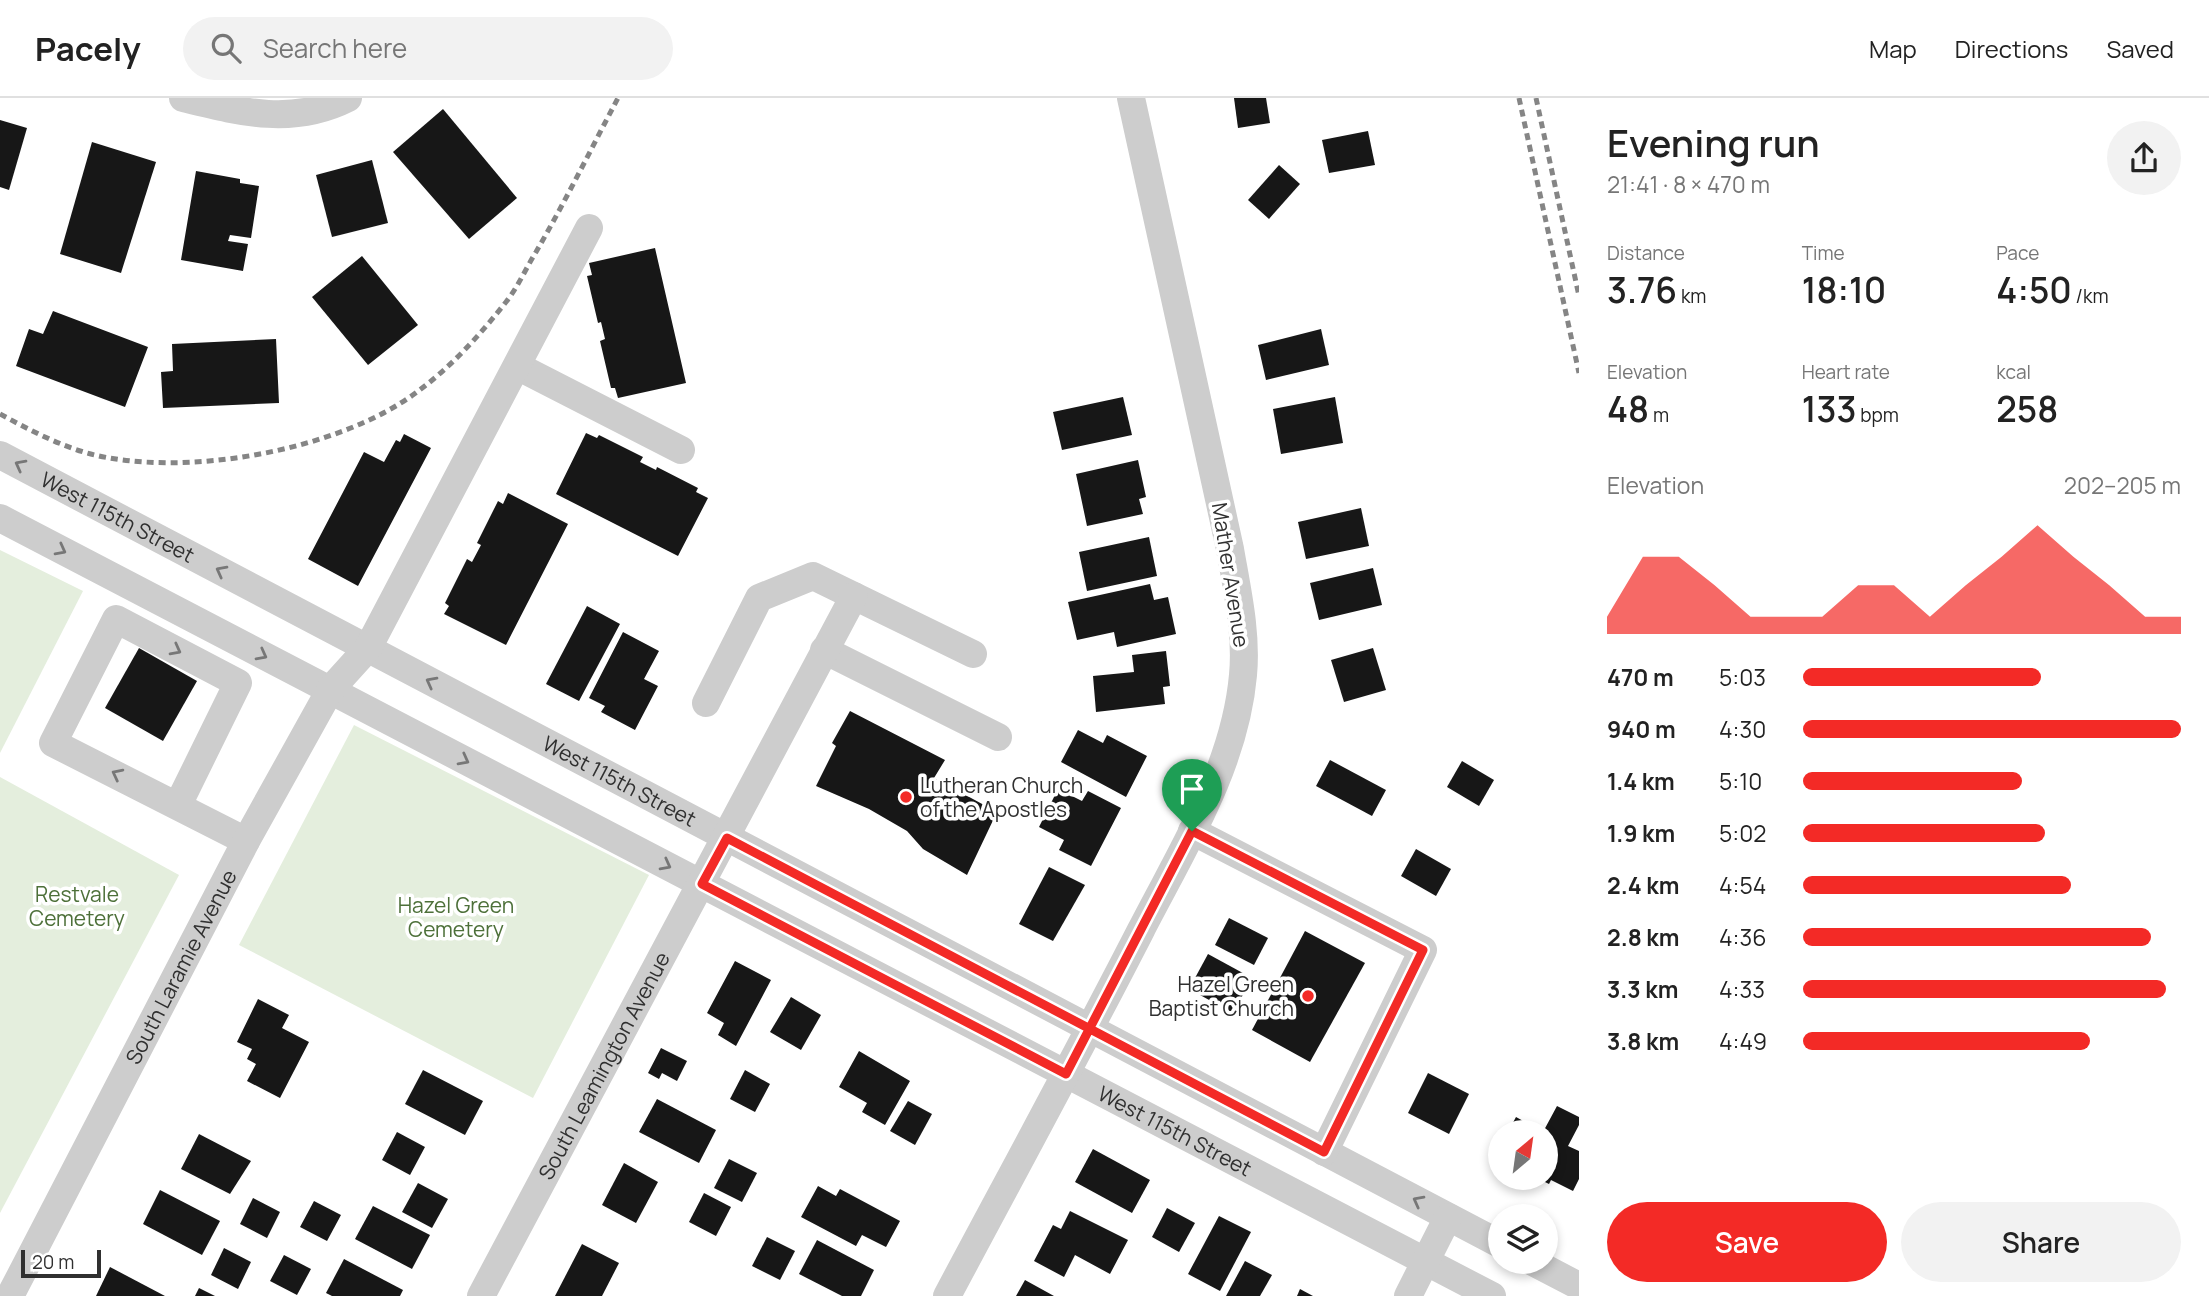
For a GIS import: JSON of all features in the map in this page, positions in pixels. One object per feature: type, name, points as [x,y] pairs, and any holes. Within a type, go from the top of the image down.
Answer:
[{"type":"street","points":[[183,98],[246,113],[295,114],[321,110],[348,98]]},
{"type":"street","name":"Mather Avenue","points":[[947,1296],[1090,1029],[1207,801],[1231,735],[1243,674],[1243,645],[1230,549],[1131,98]]},
{"type":"street","name":"South Laramie Avenue","points":[[10,1296],[246,841],[330,690],[368,648],[589,228]]},
{"type":"street","points":[[517,366],[681,450]]},
{"type":"street","name":"West 115th Street","points":[[0,455],[1488,1238]]},
{"type":"street","name":"West 115th Street","points":[[0,518],[1492,1296]]},
{"type":"street","points":[[706,704],[759,598],[813,576],[973,654]]},
{"type":"street","name":"South Leamington Avenue","points":[[481,1296],[854,596]]},
{"type":"street","points":[[178,805],[237,683],[116,618],[53,743],[246,841]]},
{"type":"street","points":[[824,650],[999,737]]},
{"type":"street","points":[[1192,831],[1423,950],[1324,1152]]},
{"type":"street","points":[[1408,1296],[1448,1217]]},
{"type":"street","points":[[1556,1274],[1579,1286]]},
{"type":"green space","points":[[0,550],[83,591],[0,753]]},
{"type":"green space","name":"Hazel Green Cemetery","points":[[354,725],[649,875],[533,1098],[239,945]]},
{"type":"green space","name":"Restvale Cemetery","points":[[0,777],[179,875],[0,1213]]},
{"type":"building","points":[[1234,98],[1266,98],[1270,123],[1238,128]]},
{"type":"building","points":[[443,109],[517,198],[469,239],[393,152]]},
{"type":"building","points":[[0,120],[27,128],[9,190],[0,187]]},
{"type":"building","points":[[1368,131],[1375,165],[1329,173],[1322,140]]},
{"type":"building","points":[[92,142],[156,162],[121,273],[60,254]]},
{"type":"building","points":[[372,160],[388,223],[332,237],[316,175]]},
{"type":"building","points":[[1279,165],[1300,184],[1269,219],[1248,200]]},
{"type":"building","points":[[196,171],[240,179],[240,183],[259,186],[251,238],[230,235],[228,241],[248,244],[243,271],[181,260]]},
{"type":"building","points":[[655,248],[686,383],[618,398],[615,388],[611,388],[600,341],[605,339],[601,322],[598,323],[587,276],[592,275],[589,263]]},
{"type":"building","points":[[362,256],[418,325],[368,365],[312,297]]},
{"type":"building","points":[[53,311],[148,347],[125,407],[16,366],[29,329],[43,334]]},
{"type":"building","points":[[1321,329],[1329,365],[1266,380],[1258,345]]},
{"type":"building","points":[[276,339],[279,403],[163,408],[161,372],[173,371],[172,344]]},
{"type":"building","points":[[1123,397],[1132,435],[1062,450],[1053,412]]},
{"type":"building","points":[[1335,397],[1343,443],[1281,454],[1273,409]]},
{"type":"building","points":[[586,433],[597,438],[599,435],[643,457],[640,462],[656,470],[657,467],[698,488],[696,492],[708,498],[678,556],[556,494]]},
{"type":"building","points":[[404,434],[431,448],[358,586],[308,559],[364,452],[384,462],[396,440],[400,442]]},
{"type":"building","points":[[1138,460],[1146,497],[1139,499],[1143,514],[1087,526],[1076,474]]},
{"type":"building","points":[[508,493],[568,524],[506,645],[444,614],[449,606],[445,603],[467,559],[472,562],[481,545],[477,543],[498,501],[503,504]]},
{"type":"building","points":[[1361,508],[1369,546],[1306,559],[1298,522]]},
{"type":"building","points":[[1149,537],[1157,576],[1087,591],[1079,552]]},
{"type":"building","points":[[1373,568],[1382,605],[1319,620],[1310,583]]},
{"type":"building","points":[[1150,584],[1154,600],[1168,597],[1176,634],[1117,647],[1114,632],[1077,640],[1068,602]]},
{"type":"building","points":[[587,606],[620,624],[579,701],[546,684]]},
{"type":"building","points":[[623,632],[659,651],[644,679],[658,686],[635,730],[601,712],[605,706],[589,698]]},
{"type":"building","points":[[139,648],[197,681],[163,741],[105,708]]},
{"type":"building","points":[[1373,648],[1386,690],[1344,702],[1331,660]]},
{"type":"building","points":[[1166,651],[1170,686],[1163,687],[1165,704],[1096,712],[1093,676],[1134,672],[1132,655]]},
{"type":"building","name":"Lutheran Church of the Apostles","points":[[850,711],[945,760],[934,778],[997,812],[967,875],[923,849],[907,831],[869,809],[816,786],[836,746],[832,743]]},
{"type":"building","points":[[1078,730],[1103,743],[1107,735],[1147,756],[1126,797],[1061,762]]},
{"type":"building","points":[[1330,760],[1386,790],[1372,816],[1316,786]]},
{"type":"building","points":[[1462,761],[1494,780],[1479,806],[1447,787]]},
{"type":"building","points":[[1058,789],[1082,801],[1088,791],[1121,808],[1091,866],[1059,850],[1064,840],[1039,827]]},
{"type":"building","points":[[1416,849],[1451,869],[1436,896],[1401,876]]},
{"type":"building","points":[[1049,867],[1085,885],[1053,941],[1019,924]]},
{"type":"building","points":[[1229,918],[1268,938],[1254,965],[1215,945]]},
{"type":"building","name":"Hazel Green Baptist Church","points":[[1305,931],[1365,963],[1310,1062],[1252,1030]]},
{"type":"building","points":[[1208,954],[1252,978],[1233,1013],[1189,989]]},
{"type":"building","points":[[735,961],[771,980],[736,1046],[718,1035],[724,1023],[707,1013]]},
{"type":"building","points":[[791,997],[821,1015],[801,1050],[770,1032]]},
{"type":"building","points":[[258,999],[289,1015],[282,1028],[309,1042],[280,1098],[247,1081],[256,1064],[247,1059],[252,1049],[237,1042]]},
{"type":"building","points":[[661,1048],[687,1061],[677,1081],[662,1073],[659,1079],[648,1073]]},
{"type":"building","points":[[859,1051],[910,1081],[885,1125],[862,1112],[867,1103],[839,1087]]},
{"type":"building","points":[[423,1070],[483,1101],[465,1135],[405,1104]]},
{"type":"building","points":[[745,1070],[770,1084],[755,1112],[730,1099]]},
{"type":"building","points":[[1428,1073],[1469,1094],[1449,1134],[1408,1113]]},
{"type":"building","points":[[657,1099],[716,1130],[699,1163],[639,1132]]},
{"type":"building","points":[[908,1101],[932,1114],[915,1145],[890,1131]]},
{"type":"building","points":[[1557,1106],[1579,1117],[1579,1125],[1568,1146],[1579,1151],[1579,1179],[1573,1191],[1558,1184],[1558,1120],[1549,1120]]},
{"type":"building","points":[[397,1132],[425,1147],[410,1175],[382,1160]]},
{"type":"building","points":[[199,1134],[251,1161],[230,1194],[181,1169]]},
{"type":"building","points":[[1093,1149],[1150,1180],[1132,1213],[1075,1182]]},
{"type":"building","points":[[729,1159],[757,1173],[742,1202],[714,1188]]},
{"type":"building","points":[[624,1163],[658,1182],[636,1223],[602,1205]]},
{"type":"building","points":[[418,1183],[448,1199],[432,1228],[402,1212]]},
{"type":"building","points":[[818,1186],[836,1196],[840,1189],[900,1221],[886,1247],[862,1235],[856,1246],[801,1217]]},
{"type":"building","points":[[160,1190],[220,1221],[202,1255],[143,1224]]},
{"type":"building","points":[[704,1193],[731,1207],[716,1236],[689,1222]]},
{"type":"building","points":[[253,1198],[280,1212],[267,1238],[240,1224]]},
{"type":"building","points":[[314,1201],[341,1215],[327,1241],[300,1227]]},
{"type":"building","points":[[373,1206],[430,1235],[412,1269],[355,1239]]},
{"type":"building","points":[[1167,1208],[1195,1223],[1179,1252],[1152,1237]]},
{"type":"building","points":[[1070,1211],[1128,1240],[1110,1274],[1075,1255],[1064,1277],[1034,1261],[1053,1225],[1061,1229]]},
{"type":"building","points":[[1219,1216],[1251,1232],[1220,1291],[1188,1274]]},
{"type":"building","points":[[767,1237],[795,1251],[780,1280],[752,1266]]},
{"type":"building","points":[[817,1240],[874,1270],[861,1296],[842,1296],[799,1274]]},
{"type":"building","points":[[582,1244],[619,1263],[602,1296],[555,1296]]},
{"type":"building","points":[[224,1248],[251,1262],[238,1289],[211,1275]]},
{"type":"building","points":[[284,1255],[311,1269],[297,1295],[270,1281]]},
{"type":"building","points":[[344,1259],[403,1290],[400,1296],[332,1296],[326,1293]]},
{"type":"building","points":[[1245,1261],[1272,1275],[1260,1296],[1226,1296]]},
{"type":"building","points":[[110,1267],[165,1296],[96,1296]]},
{"type":"building","points":[[1025,1280],[1054,1296],[1016,1296]]},
{"type":"building","points":[[199,1288],[215,1296],[195,1296]]},
{"type":"building","points":[[1300,1289],[1313,1296],[1297,1296]]},
{"type":"railway","points":[[0,414],[53,441],[87,453],[125,460],[168,463],[212,461],[303,444],[384,413],[442,372],[510,296],[618,98]]},
{"type":"railway","points":[[1519,98],[1579,373]]},
{"type":"railway","points":[[1536,98],[1579,296]]},
{"type":"place","name":"Lutheran Church of the Apostles","points":[[906,797]]},
{"type":"place","name":"Hazel Green Baptist Church","points":[[1308,996]]},
{"type":"route","points":[[1192,831],[1090,1029],[1066,1074],[702,884],[727,838],[818,886],[1090,1029],[1324,1152],[1423,950],[1192,831]]}]
